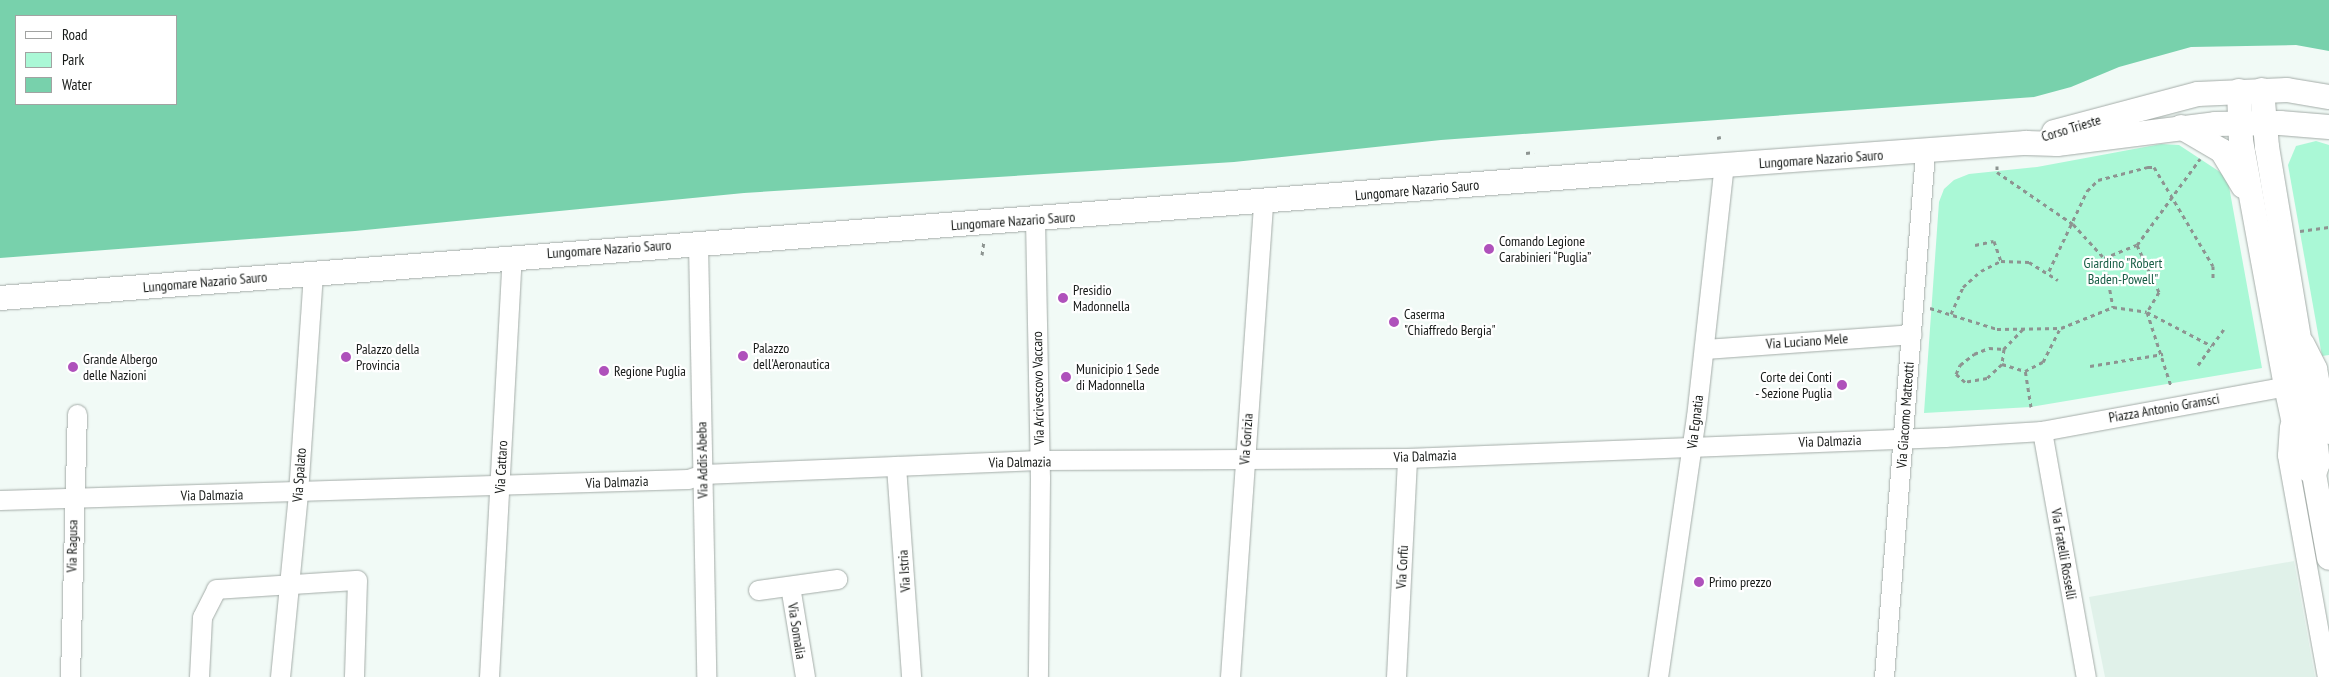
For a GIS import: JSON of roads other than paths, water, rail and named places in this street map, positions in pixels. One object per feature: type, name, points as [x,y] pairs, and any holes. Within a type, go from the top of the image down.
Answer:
[{"type":"main road","name":"Corso Trieste","points":[[2026,143],[2198,94],[2287,90],[2329,97]]},
{"type":"main road","points":[[2250,91],[2240,122],[2252,205],[2289,397],[2312,468]]},
{"type":"main road","points":[[2250,91],[2265,123],[2276,188],[2298,331],[2312,468],[2329,558]]},
{"type":"main road","name":"Corso Trieste","points":[[2026,143],[2057,144],[2181,127],[2240,122],[2329,128]]},
{"type":"main road","points":[[2181,127],[2222,151],[2236,172],[2252,205]]},
{"type":"main road","points":[[2276,188],[2278,152],[2283,144],[2291,136],[2307,129],[2329,128]]},
{"type":"main road","name":"Lungomare Nazario Sauro","points":[[0,298],[698,242],[1035,219],[2026,143]]},
{"type":"street","name":"Via Giacomo Matteotti","points":[[1884,677],[1925,152]]},
{"type":"street","name":"Via Egnatia","points":[[1658,677],[1692,445],[1724,165]]},
{"type":"street","name":"Via Gorizia","points":[[1230,677],[1263,201]]},
{"type":"street","name":"Via Arcivescovo Vaccaro","points":[[1035,219],[1040,460],[1038,677]]},
{"type":"street","name":"Via Addis Abeba","points":[[698,242],[706,677]]},
{"type":"street","name":"Via Cattaro","points":[[489,677],[512,257]]},
{"type":"street","name":"Via Spalato","points":[[280,677],[298,492],[313,273]]},
{"type":"street","points":[[2298,331],[2324,381],[2329,434]]},
{"type":"street","name":"Via Luciano Mele","points":[[1704,349],[1911,334]]},
{"type":"street","name":"Piazza Antonio Gramsci","points":[[2042,431],[2289,397]]},
{"type":"street","points":[[2289,397],[2287,455],[2327,677]]},
{"type":"street","name":"Via Ragusa","points":[[70,677],[72,498],[77,414]]},
{"type":"street","name":"Via Dalmazia","points":[[0,500],[688,479],[703,474],[1040,460],[1407,458],[2042,431]]},
{"type":"street","name":"Via Fratelli Rosselli","points":[[2042,431],[2086,677]]},
{"type":"street","name":"Via Corfù","points":[[1396,677],[1407,458]]},
{"type":"street","name":"Via Istria","points":[[896,466],[911,677]]},
{"type":"street","name":"Via Somalia","points":[[758,590],[837,579]]},
{"type":"street","points":[[199,677],[202,617],[216,589],[357,580],[354,677]]},
{"type":"street","name":"Via Somalia","points":[[790,586],[805,677]]},
{"type":"water","points":[[0,0],[2329,0],[2329,51],[2296,45],[2191,47],[2119,67],[2071,87],[2034,97],[1441,140],[1234,162],[744,193],[355,231],[0,258]]},
{"type":"place","name":"Comando Legione Carabinieri “Puglia”","points":[[1489,249]]},
{"type":"place","name":"Presidio Madonnella","points":[[1063,298]]},
{"type":"place","name":"Caserma \"Chiaffredo Bergia\"","points":[[1394,322]]},
{"type":"place","name":"Palazzo dell'Aeronautica","points":[[743,356]]},
{"type":"place","name":"Palazzo della Provincia","points":[[346,357]]},
{"type":"place","name":"Grande Albergo delle Nazioni","points":[[73,367]]},
{"type":"place","name":"Regione Puglia","points":[[604,371]]},
{"type":"place","name":"Municipio 1 Sede di Madonnella","points":[[1066,377]]},
{"type":"place","name":"Corte dei Conti - Sezione Puglia","points":[[1842,385]]},
{"type":"place","name":"Primo prezzo","points":[[1699,582]]},
{"type":"park label","name":"Giardino \"Robert Baden-Powell\"","points":[[2123,272]]}]
